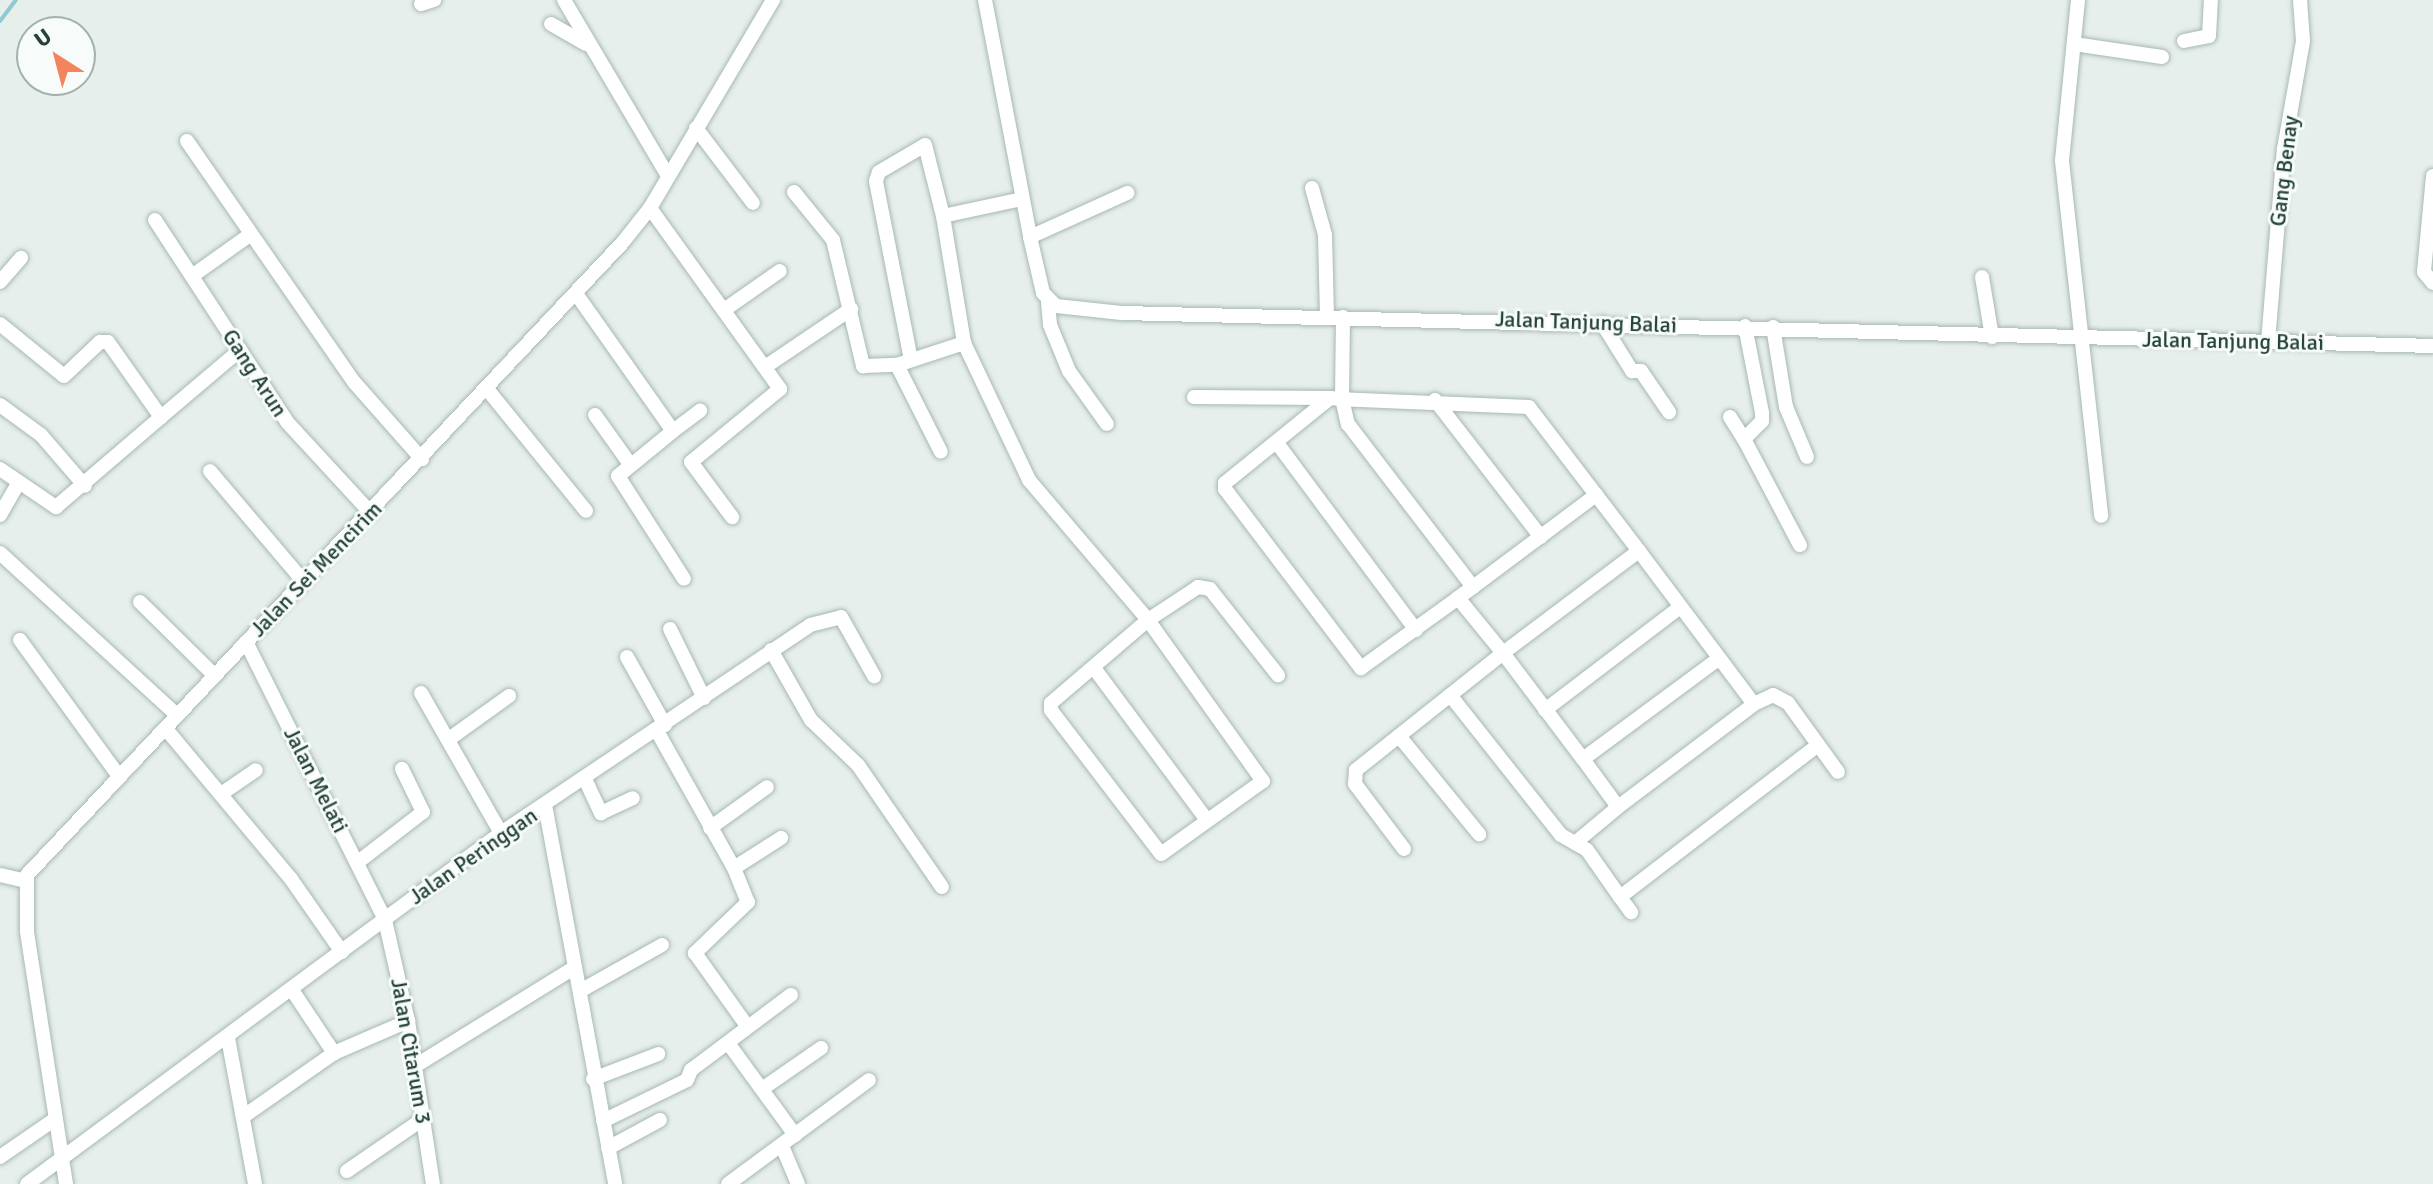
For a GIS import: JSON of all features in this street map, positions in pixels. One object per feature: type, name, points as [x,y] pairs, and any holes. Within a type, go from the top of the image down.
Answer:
[{"type":"street","points":[[564,0],[668,176]]},
{"type":"street","name":"Jalan Sei Mencirim","points":[[25,881],[118,775],[166,729],[577,295],[650,208],[773,0]]},
{"type":"street","points":[[985,0],[1022,199],[1048,302],[1050,325],[1069,371],[1107,424]]},
{"type":"street","points":[[2078,0],[2062,161],[2085,338],[2101,516]]},
{"type":"street","points":[[2184,41],[2209,36],[2211,0]]},
{"type":"street","name":"Gang Benay","points":[[2268,342],[2284,149],[2303,41],[2300,0]]},
{"type":"street","points":[[551,24],[590,47]]},
{"type":"street","points":[[2074,44],[2162,57]]},
{"type":"street","points":[[696,128],[753,203]]},
{"type":"street","points":[[187,141],[354,382],[422,459]]},
{"type":"street","points":[[941,452],[904,363],[876,181],[879,172],[920,145],[928,147],[964,343],[1029,480],[1148,620],[1263,777],[1158,853],[1052,713],[1051,703],[1148,620],[1204,586],[1278,675]]},
{"type":"street","points":[[2433,176],[2424,272],[2433,283]]},
{"type":"street","points":[[1312,188],[1325,235],[1335,317],[1336,399],[1348,424],[1473,587]]},
{"type":"street","points":[[794,192],[833,240],[863,366],[904,363],[964,343]]},
{"type":"street","points":[[1030,237],[1127,193]]},
{"type":"street","points":[[943,216],[1022,199]]},
{"type":"street","points":[[650,208],[765,367],[779,394],[691,462],[732,517]]},
{"type":"street","name":"Gang Arun","points":[[155,220],[287,422],[371,513]]},
{"type":"street","points":[[192,276],[251,234]]},
{"type":"street","points":[[0,282],[21,258]]},
{"type":"street","points":[[724,310],[780,271]]},
{"type":"street","points":[[1982,277],[1992,337]]},
{"type":"street","points":[[577,295],[673,431]]},
{"type":"street","name":"Jalan Tanjung Balai","points":[[1048,302],[1122,313],[1745,326],[1992,337],[2433,346]]},
{"type":"street","points":[[765,367],[851,309]]},
{"type":"street","points":[[1602,323],[1632,371],[1641,371],[1669,412]]},
{"type":"street","points":[[0,324],[64,376],[100,342],[108,342],[161,417]]},
{"type":"street","points":[[1744,439],[1762,421],[1745,326]]},
{"type":"street","points":[[1773,327],[1786,407],[1807,457]]},
{"type":"street","points":[[0,469],[56,507],[85,486],[240,350]]},
{"type":"street","points":[[487,389],[586,511]]},
{"type":"street","points":[[1194,397],[1435,400],[1529,407],[1754,704]]},
{"type":"street","points":[[1336,399],[1225,483],[1226,491],[1361,668],[1596,495]]},
{"type":"street","points":[[1435,400],[1541,537]]},
{"type":"street","points":[[0,405],[41,435],[85,486]]},
{"type":"street","points":[[684,579],[618,476],[700,411]]},
{"type":"street","points":[[595,415],[630,464]]},
{"type":"street","points":[[1730,417],[1800,545]]},
{"type":"street","points":[[1277,443],[1416,630]]},
{"type":"street","points":[[210,471],[304,582]]},
{"type":"street","points":[[0,515],[19,482]]},
{"type":"street","points":[[1404,849],[1353,777],[1503,653],[1639,551]]},
{"type":"street","points":[[0,553],[177,715]]},
{"type":"street","points":[[1458,598],[1618,807]]},
{"type":"street","points":[[140,602],[214,675]]},
{"type":"street","points":[[1545,710],[1680,607]]},
{"type":"street","name":"Jalan Peringgan","points":[[27,1184],[501,833],[810,625],[841,617],[874,676]]},
{"type":"street","points":[[670,629],[704,698]]},
{"type":"street","points":[[20,640],[118,775]]},
{"type":"street","name":"Jalan Melati","points":[[246,642],[385,920]]},
{"type":"street","points":[[771,650],[811,720],[858,765],[942,887]]},
{"type":"street","points":[[627,657],[710,828],[734,868],[748,902],[695,953],[747,1026]]},
{"type":"street","points":[[1583,759],[1718,659]]},
{"type":"street","points":[[1094,668],[1207,820]]},
{"type":"street","points":[[421,693],[501,833]]},
{"type":"street","points":[[1450,695],[1561,835],[1587,850],[1631,912]]},
{"type":"street","points":[[449,739],[509,696]]},
{"type":"street","points":[[1575,843],[1754,704],[1782,697],[1838,772]]},
{"type":"street","points":[[166,729],[291,879],[342,952]]},
{"type":"street","points":[[1399,736],[1479,834]]},
{"type":"street","points":[[1620,897],[1817,746]]},
{"type":"street","points":[[358,862],[423,812],[402,769]]},
{"type":"street","points":[[221,794],[256,770]]},
{"type":"street","points":[[585,779],[601,813],[633,798]]},
{"type":"street","points":[[710,828],[767,787]]},
{"type":"street","points":[[545,805],[593,1079],[615,1184]]},
{"type":"street","points":[[734,868],[781,838]]},
{"type":"street","points":[[0,875],[25,881],[66,1184]]},
{"type":"street","name":"Jalan Citarum 3","points":[[385,920],[408,1021],[433,1184]]},
{"type":"street","points":[[580,991],[662,945]]},
{"type":"street","points":[[415,1066],[575,967]]},
{"type":"street","points":[[292,990],[334,1053]]},
{"type":"street","points":[[603,1121],[687,1080],[691,1070],[791,995]]},
{"type":"street","points":[[244,1116],[334,1053],[408,1021]]},
{"type":"street","points":[[228,1038],[255,1184]]},
{"type":"street","points":[[728,1043],[795,1135]]},
{"type":"street","points":[[762,1089],[821,1048]]},
{"type":"street","points":[[593,1079],[658,1054]]},
{"type":"street","points":[[728,1184],[869,1080]]},
{"type":"street","points":[[0,1157],[55,1119]]},
{"type":"street","points":[[347,1171],[423,1119]]},
{"type":"street","points":[[608,1148],[660,1120]]},
{"type":"street","points":[[782,1146],[798,1184]]},
{"type":"waterway","points":[[0,21],[16,0]]}]
